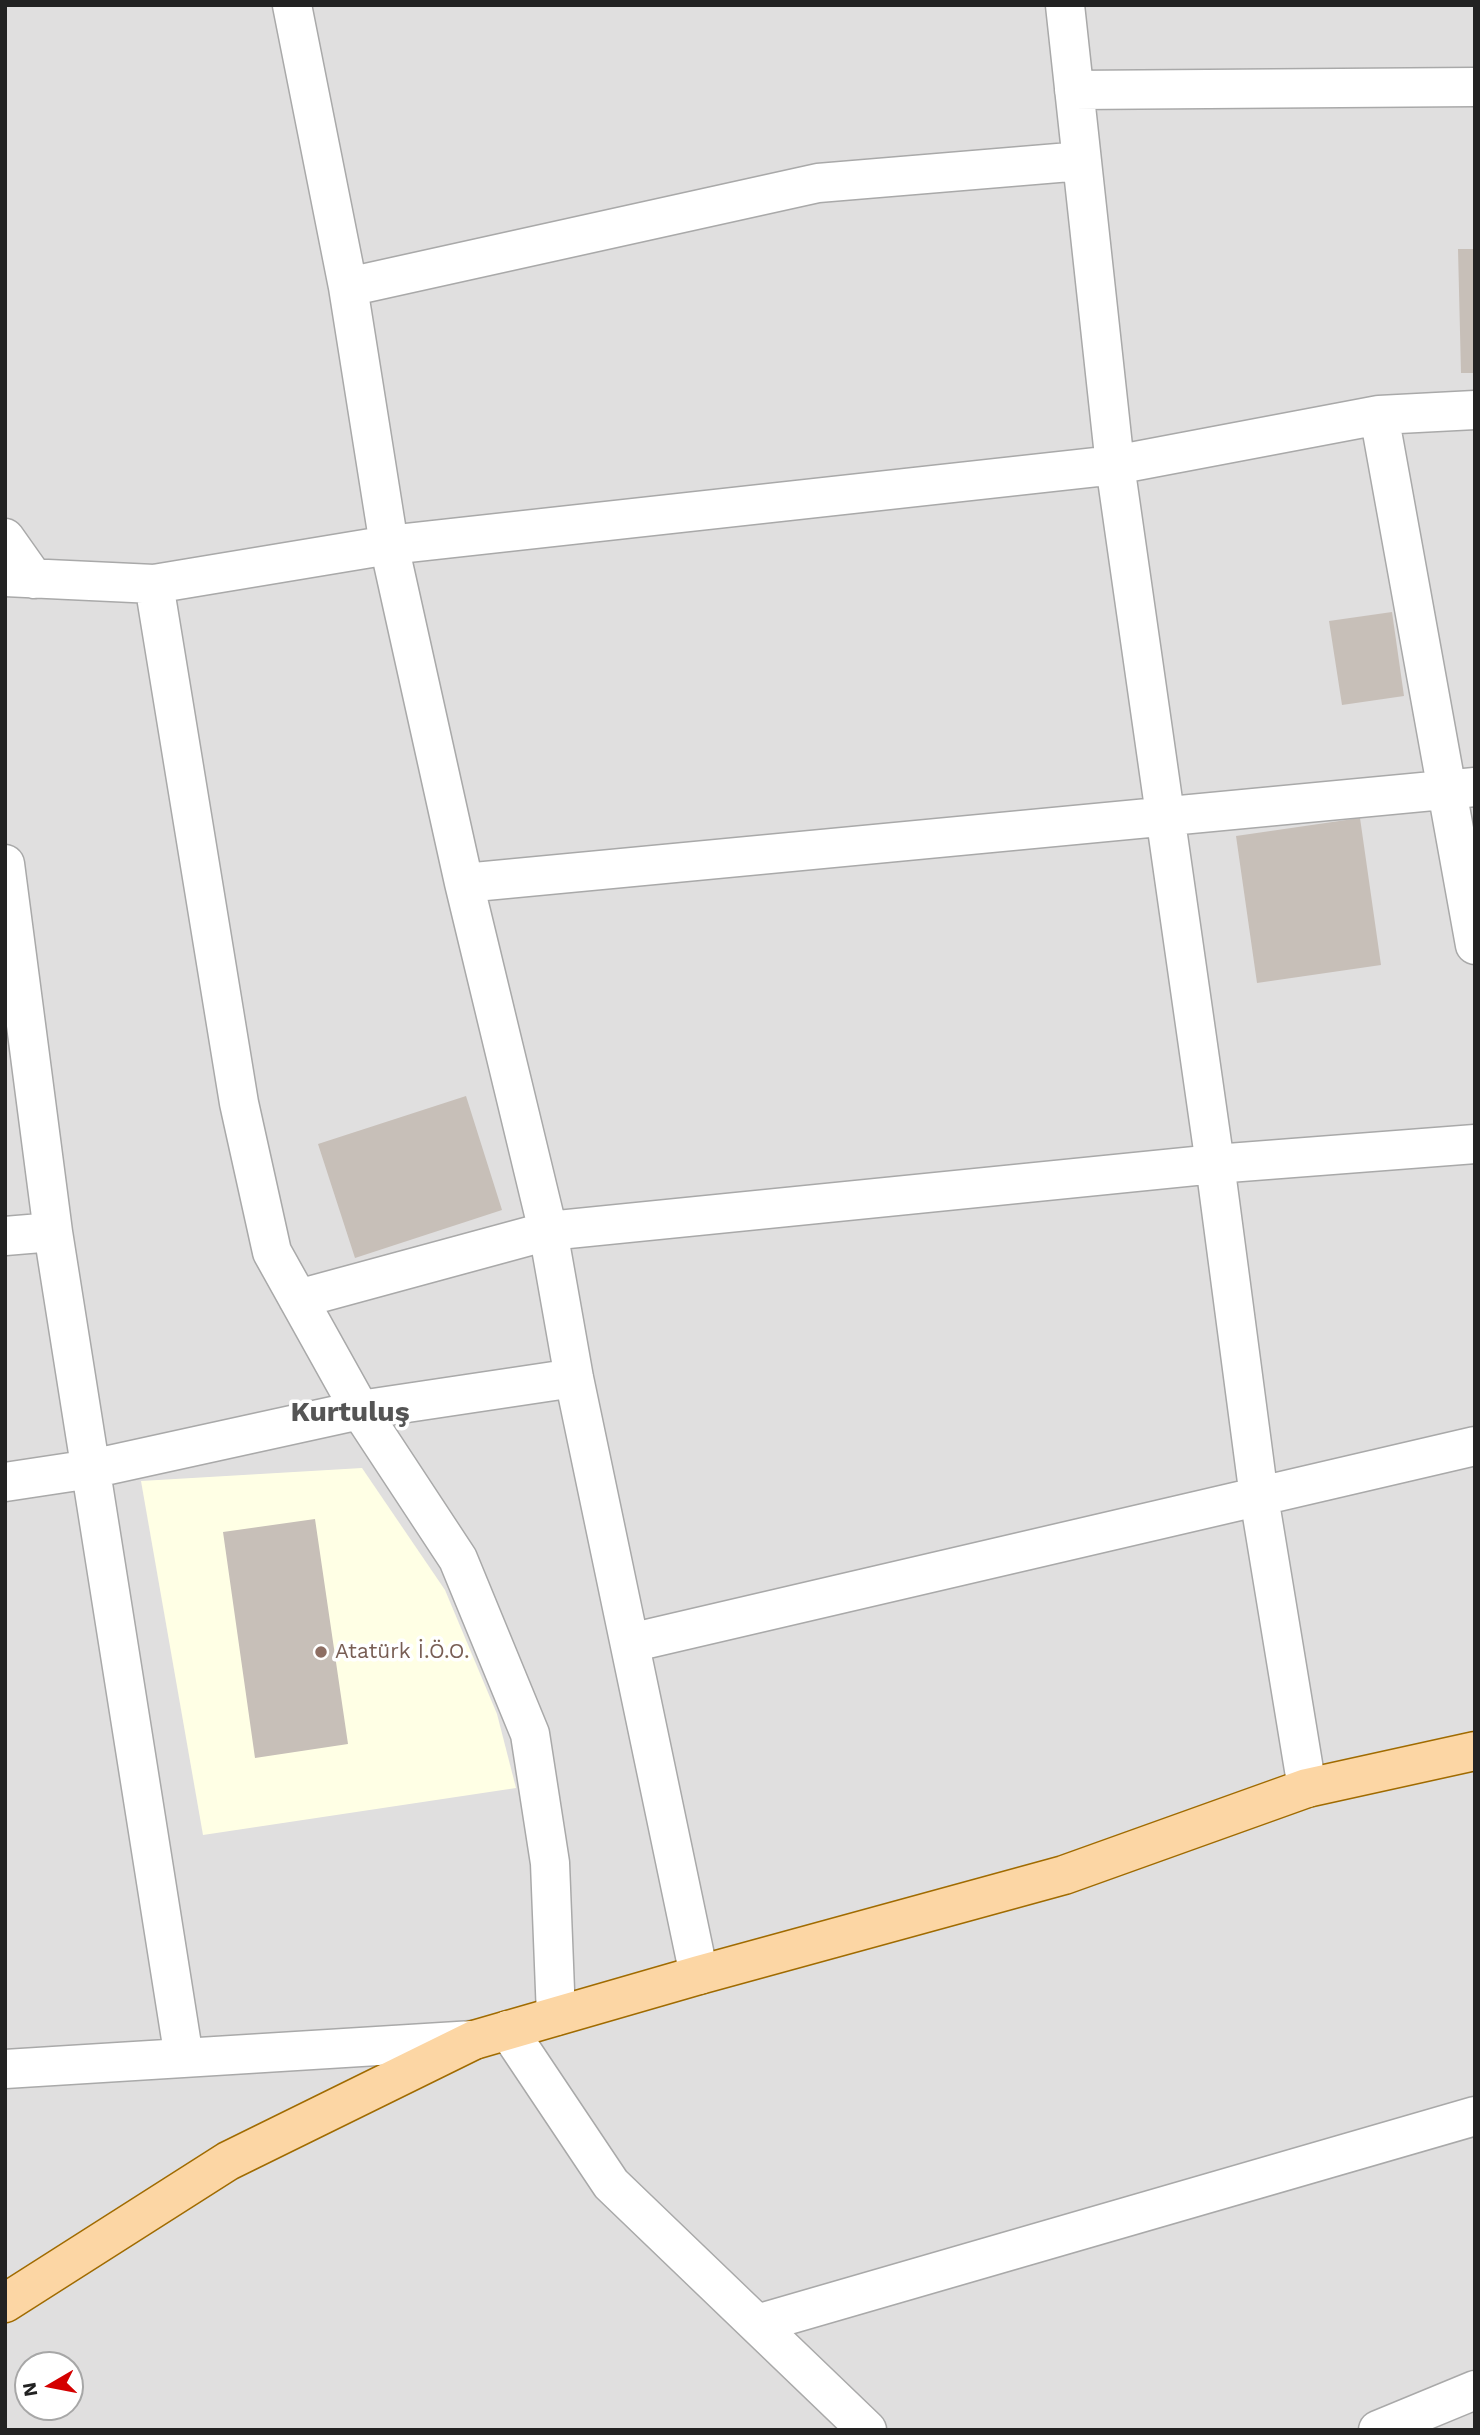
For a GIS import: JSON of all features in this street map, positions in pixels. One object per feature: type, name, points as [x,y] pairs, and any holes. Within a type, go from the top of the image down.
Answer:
[{"type":"main road","points":[[5,2303],[228,2161],[491,2035],[1064,1875],[1307,1788],[1475,1751]]},
{"type":"street","points":[[292,5],[348,287],[389,545],[464,883],[548,1230],[574,1378],[699,1975]]},
{"type":"street","points":[[1065,5],[1115,465],[1215,1164],[1259,1497],[1307,1788]]},
{"type":"street","points":[[1074,90],[1475,87]]},
{"type":"street","points":[[348,287],[818,183],[1082,161]]},
{"type":"street","points":[[5,538],[19,578],[154,584],[389,545],[1115,465],[1379,415],[1475,410]]},
{"type":"street","points":[[1379,415],[1460,789],[1475,945]]},
{"type":"street","points":[[154,584],[240,1103],[272,1252],[360,1410],[458,1559],[530,1734],[550,1863],[556,2016]]},
{"type":"street","points":[[464,883],[1460,789]]},
{"type":"street","points":[[5,864],[53,1233],[184,2058]]},
{"type":"street","points":[[298,1299],[548,1230],[1215,1164],[1475,1144]]},
{"type":"street","points":[[5,1236],[53,1233]]},
{"type":"street","points":[[5,1482],[91,1469],[360,1410],[574,1378]]},
{"type":"street","points":[[629,1643],[1475,1446]]},
{"type":"street","points":[[5,2069],[491,2035],[611,2184],[867,2430]]},
{"type":"street","points":[[757,2324],[1475,2116]]},
{"type":"street","points":[[1378,2430],[1475,2390]]},
{"type":"shaded area","points":[[5,5],[1475,5],[1475,2430],[5,2430]]},
{"type":"shaded area","name":"Atatürk İ.Ö.O.","points":[[362,1468],[445,1590],[497,1714],[516,1788],[203,1835],[141,1481]]},
{"type":"building","points":[[1458,249],[1475,249],[1475,373],[1461,373]]},
{"type":"building","points":[[1392,612],[1404,696],[1342,705],[1329,621]]},
{"type":"building","points":[[1360,818],[1381,965],[1257,983],[1236,836]]},
{"type":"building","points":[[466,1096],[502,1210],[355,1258],[318,1144]]},
{"type":"building","points":[[315,1519],[348,1744],[255,1758],[223,1532]]},
{"type":"place","name":"Atatürk İ.Ö.O.","points":[[321,1652]]},
{"type":"district","name":"Kurtuluş","points":[[350,1413]]}]
